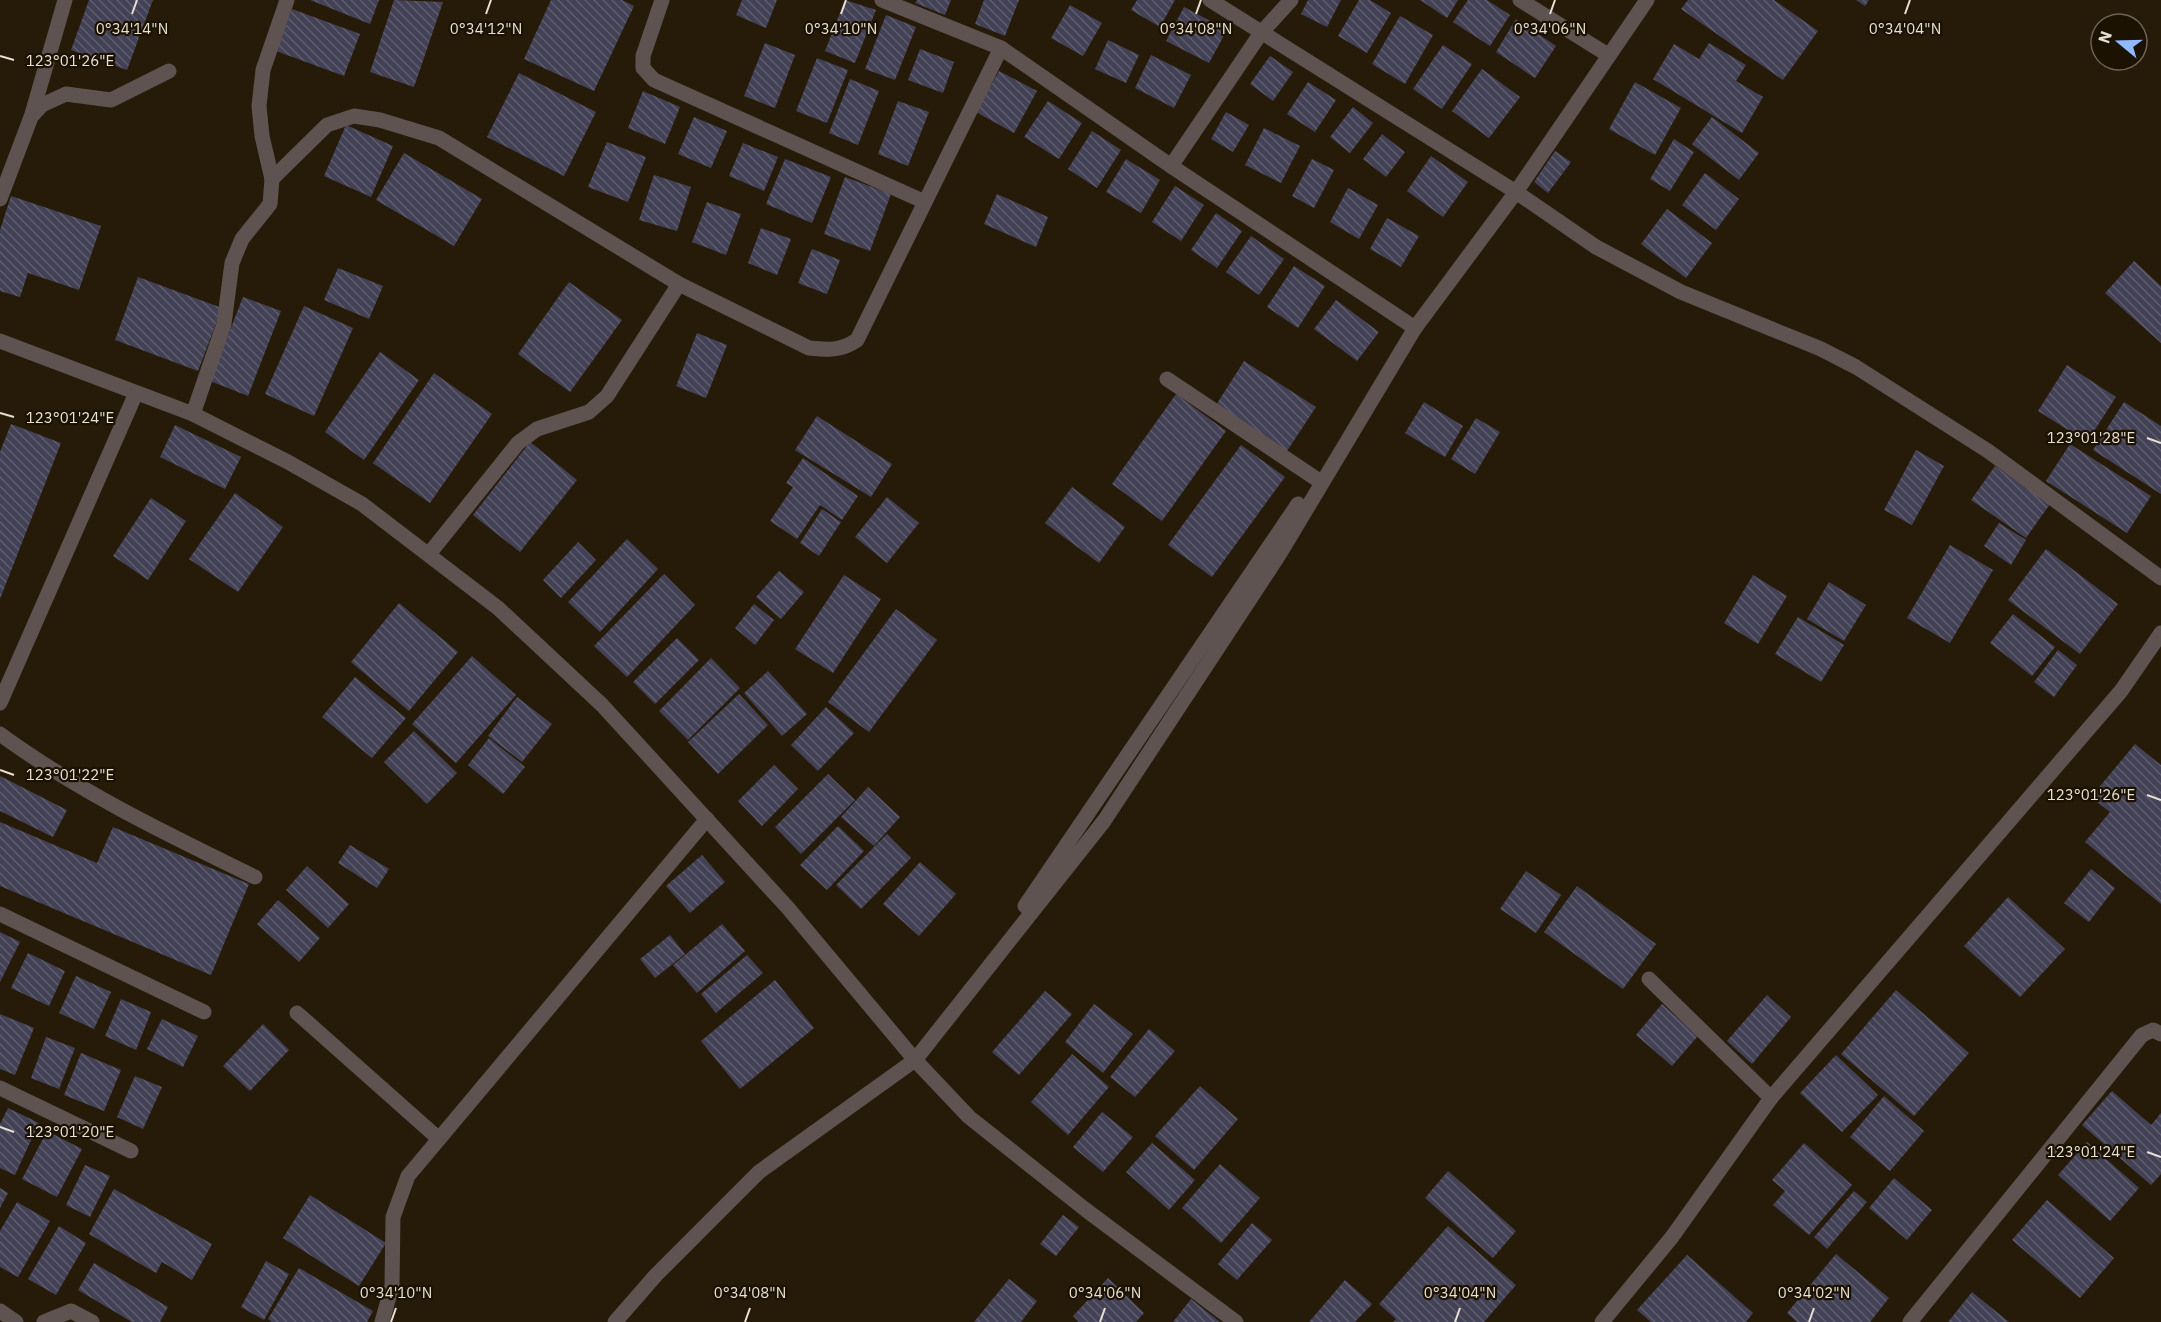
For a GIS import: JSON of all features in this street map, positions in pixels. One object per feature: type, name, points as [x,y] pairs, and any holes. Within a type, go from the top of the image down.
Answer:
[{"type":"street","points":[[0,199],[31,117],[65,0]]},
{"type":"street","points":[[193,414],[224,324],[232,263],[242,239],[270,204],[272,179],[262,136],[259,106],[263,70],[287,0]]},
{"type":"street","points":[[662,0],[643,56],[643,68],[654,80],[925,202]]},
{"type":"street","points":[[882,0],[1001,48],[1171,166],[1415,328]]},
{"type":"street","points":[[1210,0],[1516,192],[1596,247],[1681,292],[1821,349],[1856,368],[1988,452],[2161,578]]},
{"type":"street","points":[[1171,166],[1283,0]]},
{"type":"street","points":[[1261,33],[1291,0]]},
{"type":"street","points":[[1520,0],[1608,55]]},
{"type":"street","points":[[915,1060],[1019,914],[1362,412],[1415,328],[1516,192],[1647,0]]},
{"type":"street","points":[[272,179],[327,125],[354,116],[380,120],[439,138],[679,284],[810,348],[830,350],[846,348],[857,340],[1001,48]]},
{"type":"street","points":[[31,117],[48,101],[66,93],[111,100],[169,70]]},
{"type":"street","points":[[429,554],[518,443],[537,429],[565,422],[589,412],[607,396],[679,284]]},
{"type":"street","points":[[615,1322],[656,1275],[759,1172],[915,1060],[1104,820],[1279,555],[1415,328]]},
{"type":"street","points":[[0,341],[193,414],[288,462],[362,504],[498,608],[602,705],[788,909],[915,1060],[969,1117],[1086,1210],[1236,1322]]},
{"type":"street","points":[[1167,380],[1321,482]]},
{"type":"street","points":[[0,703],[136,393]]},
{"type":"street","points":[[1602,1322],[1672,1237],[1771,1098],[2121,691],[2161,633]]},
{"type":"street","points":[[0,734],[73,782],[129,815],[255,877]]},
{"type":"street","points":[[382,1322],[392,1286],[393,1217],[408,1176],[707,819]]},
{"type":"street","points":[[0,914],[204,1012]]},
{"type":"street","points":[[1649,979],[1771,1098]]},
{"type":"street","points":[[297,1012],[439,1138]]},
{"type":"street","points":[[1910,1322],[2142,1035],[2153,1030],[2161,1034]]},
{"type":"street","points":[[0,1088],[131,1151]]},
{"type":"street","points":[[0,1311],[16,1322]]},
{"type":"street","points":[[44,1322],[71,1311],[92,1322]]},
{"type":"building","points":[[89,0],[153,0],[127,70],[71,50]]},
{"type":"building","points":[[310,0],[379,0],[370,24]]},
{"type":"building","points":[[394,0],[443,2],[414,87],[370,72]]},
{"type":"building","points":[[551,0],[622,0],[634,6],[594,91],[524,59]]},
{"type":"building","points":[[742,0],[777,0],[766,28],[736,15]]},
{"type":"building","points":[[845,0],[876,10],[855,63],[825,51]]},
{"type":"building","points":[[917,0],[951,0],[945,15],[915,3]]},
{"type":"building","points":[[984,0],[1019,0],[1005,36],[975,24]]},
{"type":"building","points":[[1137,0],[1175,0],[1160,27],[1131,10]]},
{"type":"building","points":[[1308,0],[1341,0],[1327,27],[1301,14]]},
{"type":"building","points":[[1359,0],[1370,0],[1391,13],[1367,53],[1338,36]]},
{"type":"building","points":[[1420,0],[1458,0],[1447,18]]},
{"type":"building","points":[[1468,0],[1487,0],[1510,15],[1490,46],[1453,22]]},
{"type":"building","points":[[1688,0],[1774,0],[1818,31],[1783,80],[1681,9]]},
{"type":"building","points":[[1856,0],[1869,0],[1865,6]]},
{"type":"building","points":[[1070,5],[1102,23],[1083,56],[1051,38]]},
{"type":"building","points":[[1184,7],[1227,30],[1209,63],[1166,41]]},
{"type":"building","points":[[292,9],[360,34],[344,76],[276,51]]},
{"type":"building","points":[[886,15],[916,27],[895,80],[865,69]]},
{"type":"building","points":[[1400,16],[1433,35],[1405,84],[1372,64]]},
{"type":"building","points":[[1516,19],[1556,46],[1535,78],[1496,52]]},
{"type":"building","points":[[1108,40],[1139,55],[1126,83],[1095,69]]},
{"type":"building","points":[[765,43],[795,55],[775,108],[744,96]]},
{"type":"building","points":[[1709,43],[1746,65],[1736,81],[1763,97],[1742,133],[1653,79],[1674,44],[1699,59]]},
{"type":"building","points":[[1443,45],[1472,64],[1442,109],[1413,89]]},
{"type":"building","points":[[920,49],[954,62],[943,93],[908,80]]},
{"type":"building","points":[[1151,55],[1191,75],[1174,108],[1135,88]]},
{"type":"building","points":[[1270,56],[1293,72],[1273,101],[1250,84]]},
{"type":"building","points":[[817,58],[848,70],[827,123],[796,111]]},
{"type":"building","points":[[1482,69],[1520,97],[1489,138],[1452,111]]},
{"type":"building","points":[[999,71],[1037,91],[1014,133],[976,112]]},
{"type":"building","points":[[519,73],[596,112],[564,176],[487,137]]},
{"type":"building","points":[[850,79],[879,91],[858,145],[829,133]]},
{"type":"building","points":[[1308,82],[1336,100],[1315,132],[1287,114]]},
{"type":"building","points":[[1635,82],[1681,108],[1655,155],[1609,129]]},
{"type":"building","points":[[643,91],[680,107],[665,144],[628,128]]},
{"type":"building","points":[[898,101],[929,112],[908,166],[878,154]]},
{"type":"building","points":[[1048,101],[1082,123],[1059,159],[1024,137]]},
{"type":"building","points":[[1353,107],[1373,123],[1350,153],[1330,137]]},
{"type":"building","points":[[1226,112],[1249,125],[1233,152],[1211,139]]},
{"type":"building","points":[[694,117],[727,131],[711,168],[678,154]]},
{"type":"building","points":[[1712,117],[1759,153],[1739,180],[1692,144]]},
{"type":"building","points":[[346,125],[393,146],[371,197],[324,176]]},
{"type":"building","points":[[1264,128],[1300,146],[1281,183],[1245,165]]},
{"type":"building","points":[[1092,131],[1121,150],[1097,188],[1068,169]]},
{"type":"building","points":[[1382,134],[1405,152],[1386,177],[1363,159]]},
{"type":"building","points":[[1674,139],[1694,152],[1670,191],[1650,179]]},
{"type":"building","points":[[607,142],[646,157],[628,202],[588,187]]},
{"type":"building","points":[[743,143],[778,157],[764,191],[729,176]]},
{"type":"building","points":[[1555,151],[1571,162],[1548,193],[1534,182]]},
{"type":"building","points":[[404,153],[482,199],[454,246],[376,200]]},
{"type":"building","points":[[1431,156],[1468,182],[1443,217],[1407,191]]},
{"type":"building","points":[[785,159],[831,177],[812,223],[766,204]]},
{"type":"building","points":[[1126,159],[1160,180],[1141,213],[1106,192]]},
{"type":"building","points":[[1312,159],[1334,170],[1314,208],[1292,196]]},
{"type":"building","points":[[1705,173],[1739,199],[1716,230],[1682,205]]},
{"type":"building","points":[[654,175],[691,187],[677,231],[639,220]]},
{"type":"building","points":[[845,177],[891,194],[870,251],[824,234]]},
{"type":"building","points":[[1175,186],[1204,205],[1181,241],[1152,222]]},
{"type":"building","points":[[1348,188],[1378,205],[1359,239],[1330,222]]},
{"type":"building","points":[[997,194],[1048,217],[1036,247],[984,224]]},
{"type":"building","points":[[11,196],[101,226],[79,290],[28,273],[20,297],[0,291],[0,230]]},
{"type":"building","points":[[707,202],[741,214],[726,255],[692,242]]},
{"type":"building","points":[[1667,209],[1712,243],[1686,278],[1641,244]]},
{"type":"building","points":[[1216,213],[1242,231],[1217,268],[1191,250]]},
{"type":"building","points":[[1387,218],[1419,236],[1401,267],[1370,249]]},
{"type":"building","points":[[761,228],[791,239],[777,275],[748,263]]},
{"type":"building","points":[[1251,236],[1284,259],[1259,295],[1226,272]]},
{"type":"building","points":[[812,249],[840,260],[827,294],[798,283]]},
{"type":"building","points":[[2134,261],[2161,286],[2161,343],[2105,293]]},
{"type":"building","points":[[1294,266],[1325,286],[1298,328],[1267,307]]},
{"type":"building","points":[[338,268],[383,286],[369,319],[324,300]]},
{"type":"building","points":[[138,277],[222,308],[198,371],[115,340]]},
{"type":"building","points":[[569,282],[622,320],[570,392],[518,354]]},
{"type":"building","points":[[243,297],[281,311],[248,396],[210,381]]},
{"type":"building","points":[[1336,300],[1379,332],[1357,361],[1314,329]]},
{"type":"building","points":[[304,306],[353,328],[314,416],[265,394]]},
{"type":"building","points":[[697,333],[727,345],[706,398],[676,386]]},
{"type":"building","points":[[380,352],[419,380],[364,460],[325,432]]},
{"type":"building","points":[[1244,361],[1316,407],[1287,451],[1216,405]]},
{"type":"building","points":[[2067,365],[2116,397],[2087,442],[2038,411]]},
{"type":"building","points":[[434,373],[492,414],[430,503],[373,463]]},
{"type":"building","points":[[1176,394],[1226,431],[1162,521],[1112,484]]},
{"type":"building","points":[[1424,402],[1463,426],[1445,457],[1405,433]]},
{"type":"building","points":[[2124,402],[2161,426],[2161,494],[2093,450]]},
{"type":"building","points":[[817,416],[892,464],[871,497],[795,450]]},
{"type":"building","points":[[1476,418],[1500,432],[1475,474],[1451,459]]},
{"type":"building","points":[[11,424],[61,443],[0,599],[0,452]]},
{"type":"building","points":[[175,425],[241,457],[225,489],[160,457]]},
{"type":"building","points":[[530,442],[577,480],[520,552],[473,515]]},
{"type":"building","points":[[2070,444],[2151,496],[2127,533],[2046,481]]},
{"type":"building","points":[[1241,445],[1285,477],[1212,577],[1168,545]]},
{"type":"building","points":[[1916,450],[1944,466],[1912,525],[1884,510]]},
{"type":"building","points":[[803,458],[858,496],[842,520],[820,505],[797,539],[770,521],[793,487],[786,483]]},
{"type":"building","points":[[1995,466],[2050,504],[2026,538],[1971,500]]},
{"type":"building","points":[[1072,487],[1125,527],[1099,563],[1045,523]]},
{"type":"building","points":[[235,493],[283,527],[238,592],[189,559]]},
{"type":"building","points":[[887,497],[919,523],[887,563],[855,537]]},
{"type":"building","points":[[151,498],[186,521],[148,580],[113,556]]},
{"type":"building","points":[[822,509],[841,522],[819,556],[800,543]]},
{"type":"building","points":[[1999,523],[2026,540],[2011,565],[1984,546]]},
{"type":"building","points":[[627,539],[658,569],[600,632],[568,602]]},
{"type":"building","points":[[578,542],[596,560],[561,598],[543,580]]},
{"type":"building","points":[[1950,545],[1993,570],[1950,643],[1907,618]]},
{"type":"building","points":[[2046,549],[2118,604],[2080,654],[2008,600]]},
{"type":"building","points":[[779,571],[804,592],[781,619],[756,597]]},
{"type":"building","points":[[664,574],[695,605],[627,677],[594,646]]},
{"type":"building","points":[[844,575],[881,599],[833,673],[795,649]]},
{"type":"building","points":[[1753,575],[1787,596],[1758,644],[1724,623]]},
{"type":"building","points":[[1829,582],[1866,605],[1844,641],[1807,619]]},
{"type":"building","points":[[399,603],[458,652],[409,711],[351,662]]},
{"type":"building","points":[[754,604],[774,620],[755,645],[735,628]]},
{"type":"building","points":[[896,609],[937,640],[869,732],[828,702]]},
{"type":"building","points":[[2013,614],[2055,647],[2032,676],[1990,643]]},
{"type":"building","points":[[1798,617],[1844,645],[1821,682],[1775,654]]},
{"type":"building","points":[[677,638],[699,660],[655,704],[633,682]]},
{"type":"building","points":[[2058,650],[2077,665],[2054,697],[2034,682]]},
{"type":"building","points":[[472,656],[516,695],[456,763],[412,724]]},
{"type":"building","points":[[711,658],[740,688],[688,740],[659,711]]},
{"type":"building","points":[[768,671],[807,714],[782,736],[744,693]]},
{"type":"building","points":[[355,677],[406,718],[372,758],[322,717]]},
{"type":"building","points":[[739,694],[768,725],[718,774],[688,742]]},
{"type":"building","points":[[517,697],[552,724],[522,762],[488,736]]},
{"type":"building","points":[[826,707],[854,733],[818,771],[791,745]]},
{"type":"building","points":[[414,731],[457,773],[427,804],[384,762]]},
{"type":"building","points":[[489,738],[525,767],[503,794],[468,765]]},
{"type":"building","points":[[2135,744],[2161,765],[2161,904],[2085,842],[2110,812],[2091,797]]},
{"type":"building","points":[[774,765],[798,789],[762,826],[738,801]]},
{"type":"building","points":[[828,774],[855,800],[801,854],[775,827]]},
{"type":"building","points":[[0,776],[67,810],[53,837],[0,811]]},
{"type":"building","points":[[868,787],[900,817],[874,846],[841,817]]},
{"type":"building","points":[[0,822],[97,863],[113,827],[249,884],[211,975],[0,886]]},
{"type":"building","points":[[838,826],[864,851],[827,890],[800,865]]},
{"type":"building","points":[[887,834],[911,858],[861,909],[836,885]]},
{"type":"building","points":[[350,845],[389,869],[377,888],[338,863]]},
{"type":"building","points":[[702,855],[725,882],[690,913],[666,886]]},
{"type":"building","points":[[920,862],[956,894],[919,936],[883,904]]},
{"type":"building","points":[[307,866],[349,904],[328,928],[286,890]]},
{"type":"building","points":[[2091,869],[2115,888],[2089,922],[2064,903]]},
{"type":"building","points":[[1526,871],[1561,895],[1536,933],[1500,909]]},
{"type":"building","points":[[1577,886],[1656,944],[1623,989],[1544,932]]},
{"type":"building","points":[[2008,897],[2065,949],[2020,997],[1964,946]]},
{"type":"building","points":[[278,900],[320,938],[299,962],[257,924]]},
{"type":"building","points":[[722,924],[745,951],[697,993],[673,965]]},
{"type":"building","points":[[0,932],[20,942],[0,982]]},
{"type":"building","points":[[670,935],[685,954],[655,978],[640,959]]},
{"type":"building","points":[[28,953],[65,971],[49,1006],[11,988]]},
{"type":"building","points":[[747,955],[763,973],[716,1013],[701,994]]},
{"type":"building","points":[[76,976],[111,992],[94,1029],[59,1013]]},
{"type":"building","points":[[775,980],[814,1028],[740,1089],[701,1041]]},
{"type":"building","points":[[1896,990],[1969,1053],[1914,1116],[1841,1054]]},
{"type":"building","points":[[1045,991],[1072,1014],[1019,1075],[992,1052]]},
{"type":"building","points":[[1767,995],[1791,1017],[1752,1064],[1727,1041]]},
{"type":"building","points":[[121,999],[151,1012],[136,1050],[105,1036]]},
{"type":"building","points":[[1094,1004],[1133,1034],[1103,1073],[1065,1042]]},
{"type":"building","points":[[1662,1004],[1698,1036],[1672,1066],[1636,1035]]},
{"type":"building","points":[[0,1014],[34,1028],[15,1075],[0,1069]]},
{"type":"building","points":[[162,1019],[198,1036],[183,1067],[147,1049]]},
{"type":"building","points":[[263,1024],[289,1050],[250,1091],[223,1066]]},
{"type":"building","points":[[1149,1029],[1175,1051],[1135,1097],[1110,1077]]},
{"type":"building","points":[[46,1037],[75,1048],[59,1089],[31,1078]]},
{"type":"building","points":[[81,1053],[121,1070],[104,1111],[64,1095]]},
{"type":"building","points":[[1072,1054],[1109,1087],[1068,1135],[1031,1102]]},
{"type":"building","points":[[1836,1055],[1878,1095],[1842,1132],[1800,1093]]},
{"type":"building","points":[[135,1076],[162,1087],[143,1129],[117,1117]]},
{"type":"building","points":[[1200,1086],[1238,1119],[1194,1170],[1155,1136]]},
{"type":"building","points":[[2112,1091],[2151,1125],[2161,1113],[2161,1174],[2151,1185],[2082,1125]]},
{"type":"building","points":[[1884,1096],[1924,1131],[1890,1171],[1850,1137]]},
{"type":"building","points":[[8,1108],[39,1123],[15,1175],[0,1168],[0,1124]]},
{"type":"building","points":[[1102,1112],[1133,1137],[1103,1172],[1073,1147]]},
{"type":"building","points":[[47,1131],[82,1149],[57,1197],[22,1179]]},
{"type":"building","points":[[2087,1142],[2139,1188],[2110,1221],[2058,1175]]},
{"type":"building","points":[[1152,1143],[1195,1180],[1169,1210],[1126,1172]]},
{"type":"building","points":[[1804,1143],[1852,1185],[1809,1235],[1773,1205],[1785,1191],[1772,1180]]},
{"type":"building","points":[[1220,1164],[1260,1198],[1221,1243],[1182,1208]]},
{"type":"building","points":[[85,1165],[110,1176],[90,1217],[66,1205]]},
{"type":"building","points":[[1448,1171],[1516,1231],[1493,1258],[1425,1198]]},
{"type":"building","points":[[1894,1178],[1932,1210],[1907,1240],[1869,1208]]},
{"type":"building","points":[[0,1188],[8,1193],[0,1208]]},
{"type":"building","points":[[114,1189],[212,1244],[192,1280],[162,1262],[156,1273],[89,1234]]},
{"type":"building","points":[[1854,1191],[1867,1202],[1827,1249],[1814,1237]]},
{"type":"building","points":[[310,1195],[386,1243],[359,1286],[283,1238]]},
{"type":"building","points":[[2047,1200],[2114,1258],[2080,1298],[2012,1240]]},
{"type":"building","points":[[17,1202],[50,1221],[18,1277],[0,1267],[0,1231]]},
{"type":"building","points":[[1063,1215],[1079,1227],[1056,1256],[1040,1244]]},
{"type":"building","points":[[1252,1223],[1272,1240],[1237,1280],[1218,1264]]},
{"type":"building","points":[[59,1226],[86,1243],[56,1295],[28,1279]]},
{"type":"building","points":[[1448,1226],[1516,1285],[1484,1322],[1393,1322],[1396,1319],[1379,1304]]},
{"type":"building","points":[[1836,1254],[1889,1298],[1870,1322],[1797,1322],[1787,1313]]},
{"type":"building","points":[[1687,1255],[1753,1313],[1746,1322],[1651,1322],[1637,1310]]},
{"type":"building","points":[[266,1261],[289,1274],[264,1320],[241,1307]]},
{"type":"building","points":[[94,1263],[168,1307],[160,1322],[132,1322],[78,1290]]},
{"type":"building","points":[[299,1268],[373,1311],[367,1322],[272,1322],[268,1319]]},
{"type":"building","points":[[1108,1278],[1144,1313],[1136,1322],[1079,1322],[1073,1316]]},
{"type":"building","points":[[1009,1279],[1037,1301],[1021,1322],[974,1322]]},
{"type":"building","points":[[1345,1280],[1372,1304],[1355,1322],[1309,1322]]},
{"type":"building","points":[[1972,1292],[2009,1322],[1948,1322]]},
{"type":"building","points":[[1191,1299],[1220,1322],[1173,1322]]}]
